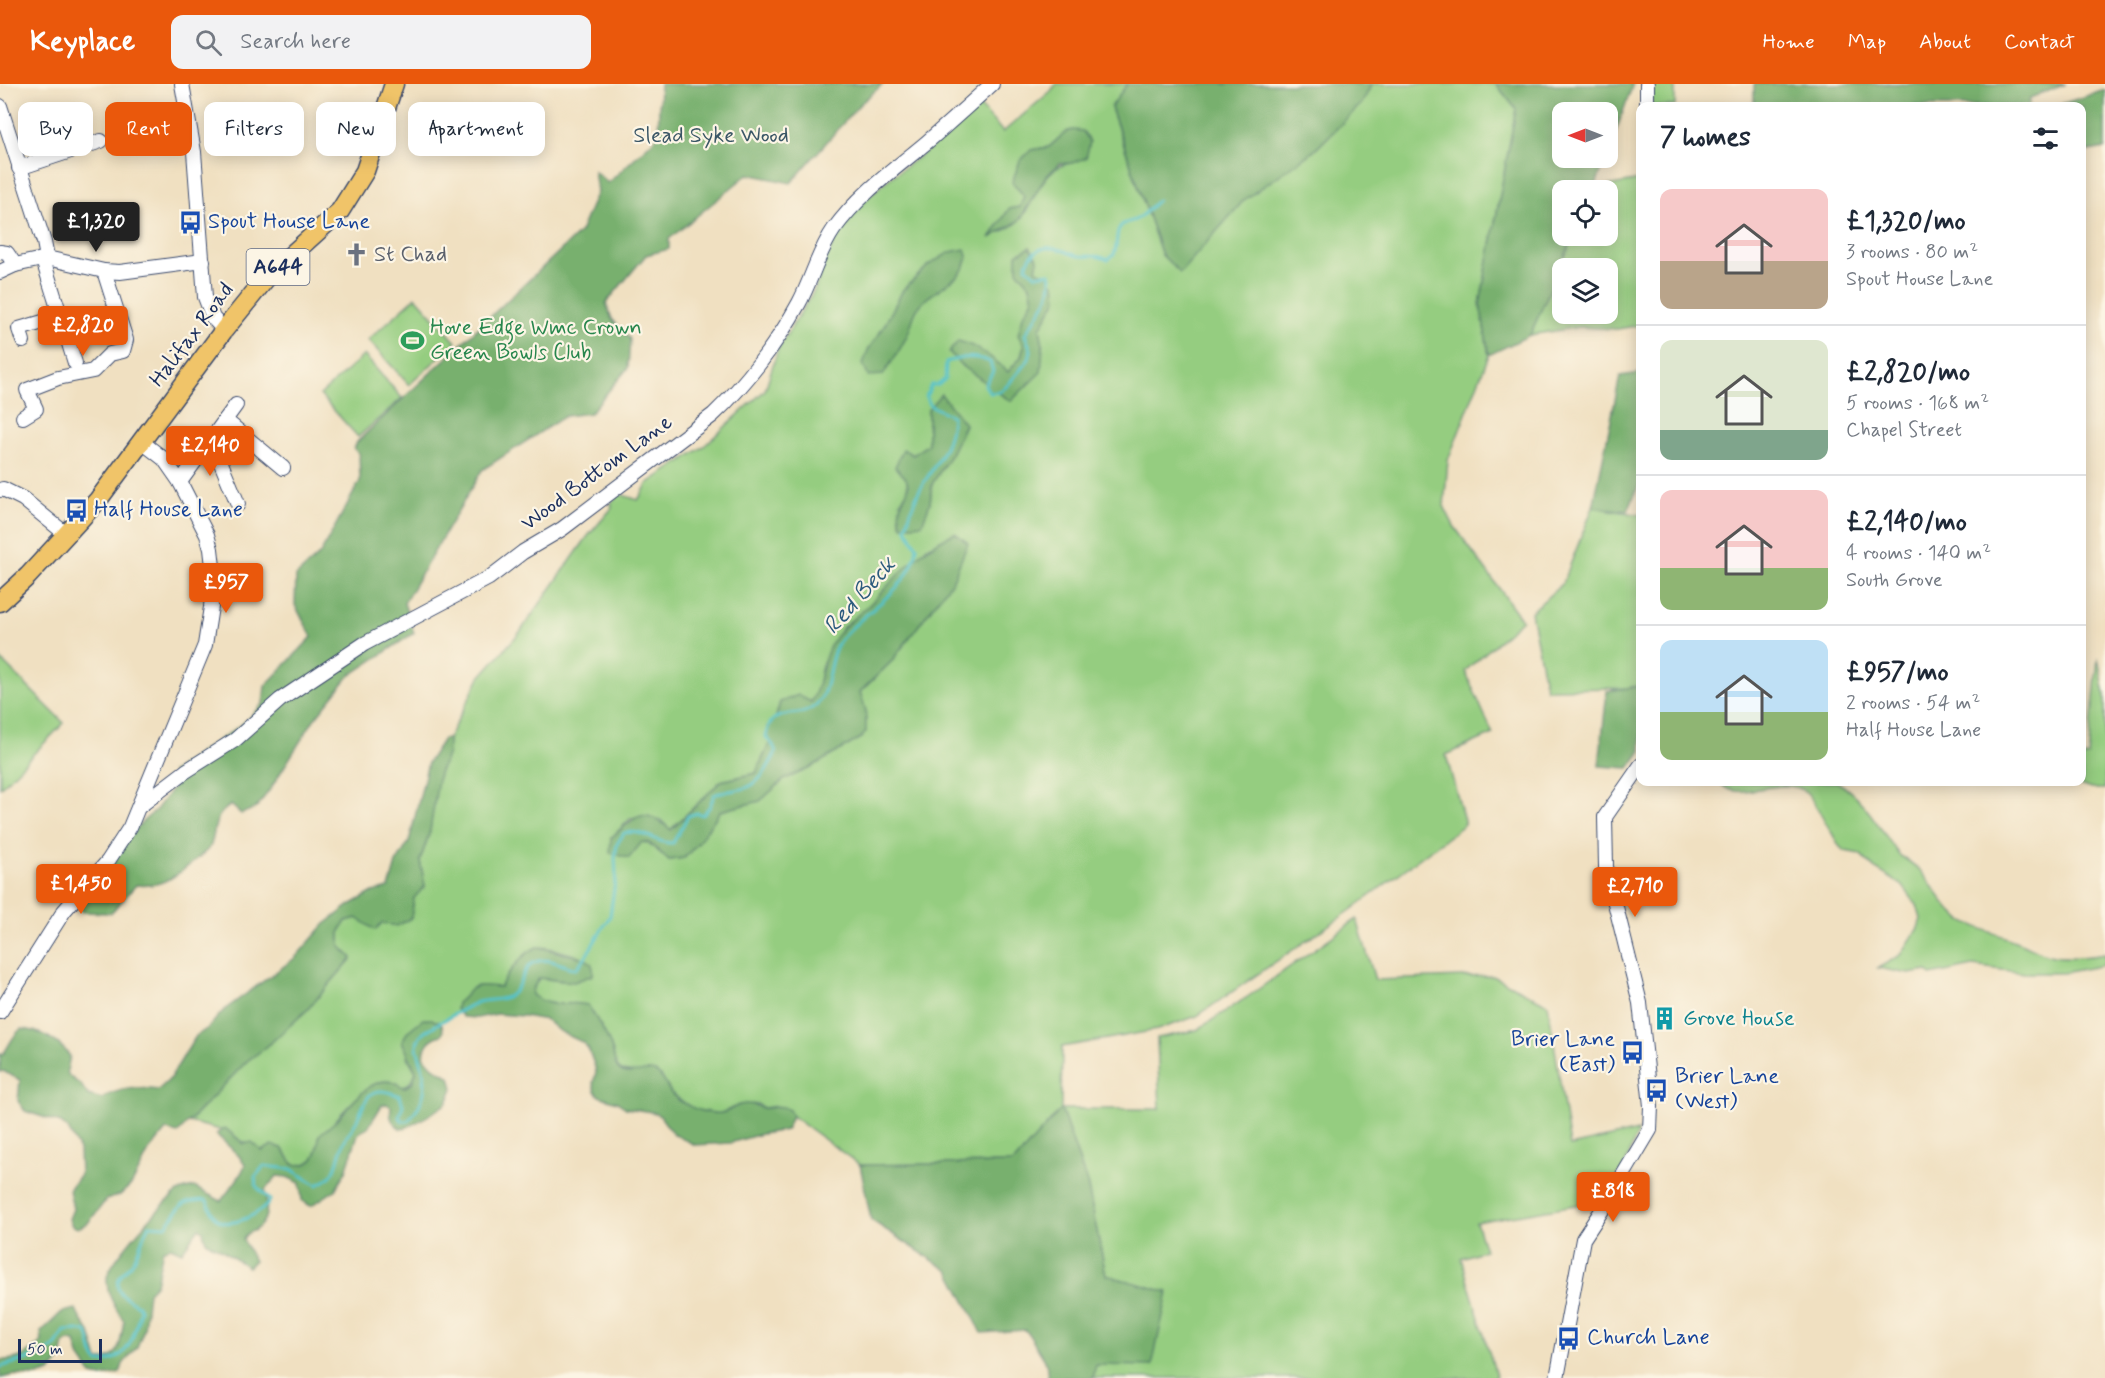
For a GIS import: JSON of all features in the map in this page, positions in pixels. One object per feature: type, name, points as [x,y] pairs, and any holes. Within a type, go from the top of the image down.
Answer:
[{"type":"main road","name":"Halifax Road","points":[[0,602],[28,576],[98,500],[224,330],[267,277],[340,211],[365,171],[394,84]]},
{"type":"street","points":[[182,84],[194,152],[205,297],[213,318],[224,330]]},
{"type":"street","name":"Wood Bottom Lane","points":[[140,806],[186,771],[235,740],[280,700],[364,644],[489,578],[523,552],[562,529],[713,415],[731,398],[761,362],[799,303],[821,250],[835,228],[871,187],[929,140],[992,84]]},
{"type":"street","points":[[1647,84],[1647,102]]},
{"type":"street","points":[[0,106],[2,122],[44,242],[45,259],[75,363]]},
{"type":"street","points":[[19,168],[101,141]]},
{"type":"street","points":[[0,252],[7,253],[15,265]]},
{"type":"street","points":[[0,273],[15,265],[45,259],[120,272],[203,261]]},
{"type":"street","points":[[23,417],[36,409],[27,390],[58,378],[93,371],[110,354],[123,351],[126,340],[104,271]]},
{"type":"street","points":[[23,342],[19,329],[60,317]]},
{"type":"street","points":[[180,482],[236,405]]},
{"type":"street","points":[[225,420],[283,468]]},
{"type":"street","points":[[211,439],[238,504]]},
{"type":"street","points":[[0,1012],[64,910],[108,861],[130,827],[203,651],[214,575],[207,535],[180,482],[164,459],[142,442]]},
{"type":"street","points":[[0,490],[3,489],[23,499],[67,535]]},
{"type":"street","points":[[1557,1378],[1583,1239],[1650,1130],[1651,1106],[1640,1003],[1606,867],[1605,817],[1636,772]]},
{"type":"green space","name":"Slead Syke Wood","points":[[660,84],[883,84],[859,105],[791,183],[748,174],[669,239],[669,249],[646,255],[606,303],[612,319],[630,339],[628,368],[590,413],[565,416],[482,470],[404,603],[414,633],[349,676],[313,721],[256,808],[241,814],[231,805],[225,809],[216,823],[210,847],[177,875],[154,884],[136,885],[111,913],[83,912],[75,906],[96,885],[125,842],[156,810],[177,782],[172,772],[242,724],[263,704],[265,686],[312,637],[295,605],[296,576],[320,554],[360,481],[359,453],[354,449],[357,442],[580,232],[597,192],[594,171],[608,183],[658,136]]},
{"type":"green space","points":[[1056,84],[1127,84],[1111,108],[1162,255],[1180,272],[1244,200],[1315,150],[1362,103],[1372,84],[1496,84],[1516,109],[1480,304],[1489,355],[1448,460],[1444,506],[1454,526],[1522,620],[1465,671],[1493,734],[1446,755],[1465,824],[1351,910],[1197,1016],[1157,1030],[1062,1047],[1061,1109],[1160,1109],[1157,1038],[1197,1030],[1357,919],[1375,980],[1493,976],[1548,1004],[1570,1146],[1638,1131],[1624,1168],[1592,1202],[1476,1222],[1485,1250],[1461,1258],[1497,1378],[1093,1378],[1106,1275],[1087,1183],[1061,1110],[1013,1163],[860,1165],[792,1116],[789,1110],[776,1106],[764,1108],[757,1104],[739,1105],[719,1114],[696,1111],[671,1093],[661,1076],[621,1071],[616,1066],[612,1049],[603,1030],[588,1005],[546,1002],[532,995],[532,990],[539,978],[562,981],[580,956],[546,947],[539,947],[525,955],[500,987],[483,986],[470,991],[456,1009],[459,1012],[440,1023],[438,1021],[407,1056],[416,1072],[408,1084],[398,1088],[371,1085],[339,1116],[321,1149],[311,1161],[305,1164],[298,1165],[281,1156],[256,1148],[243,1142],[225,1128],[220,1130],[189,1122],[247,1061],[307,1010],[352,958],[340,946],[340,931],[346,921],[357,918],[382,923],[411,918],[414,897],[425,886],[420,861],[430,831],[434,795],[439,773],[445,762],[448,739],[480,677],[520,632],[588,536],[612,508],[611,503],[620,494],[638,500],[648,483],[703,447],[765,390],[778,349],[815,289],[835,240],[865,200],[932,147],[978,104],[1003,132],[1051,91]],"holes":[[[1066,132],[1072,163],[1053,170],[1046,177],[1020,220],[1010,228],[991,237],[1009,209],[1020,207],[1024,196],[1031,150],[1049,147]],[[1030,247],[1038,260],[1036,269],[1042,273],[1040,328],[1043,346],[1011,401],[960,364],[998,363],[1008,372],[1021,357],[1024,345],[1023,316],[1033,300],[1030,285],[1017,270]],[[930,264],[957,276],[926,299],[912,314],[909,331],[883,375],[868,350],[883,328],[903,290]],[[928,409],[965,425],[951,454],[932,484],[930,503],[900,502],[908,491],[907,481],[913,455],[928,444]],[[955,533],[967,543],[953,580],[891,662],[860,692],[866,711],[861,738],[808,769],[785,779],[760,800],[720,811],[698,843],[684,858],[669,860],[648,843],[611,838],[631,818],[661,820],[670,830],[721,781],[756,773],[770,742],[766,737],[767,727],[776,717],[780,702],[811,702],[817,692],[822,665],[843,627],[867,607],[927,547]]]},
{"type":"green space","points":[[1127,84],[1372,84],[1362,103],[1315,150],[1244,200],[1180,273],[1162,255],[1111,107]]},
{"type":"green space","points":[[1496,84],[1633,84],[1618,125],[1618,102],[1552,102],[1552,168],[1602,168],[1598,180],[1552,180],[1552,246],[1570,246],[1564,258],[1552,258],[1552,286],[1530,335],[1489,355],[1480,304],[1516,109]]},
{"type":"green space","points":[[1653,84],[1675,84],[1675,102],[1652,102]]},
{"type":"green space","points":[[1754,84],[2066,84],[2030,98],[2030,102],[1754,102]]},
{"type":"green space","points":[[2105,90],[2105,148],[2086,151],[2086,102],[2068,102]]},
{"type":"green space","points":[[1083,131],[1090,142],[1086,158],[1072,163],[1059,164],[1045,178],[1019,221],[990,238],[1009,209],[1020,207],[1024,196],[1012,182],[1020,161],[1031,150],[1049,147],[1066,132]]},
{"type":"green space","points":[[1636,181],[1636,326],[1617,329],[1579,327],[1530,335],[1552,286],[1552,324],[1618,324],[1618,258],[1564,258],[1570,246],[1618,246],[1618,184]]},
{"type":"green space","points":[[1030,247],[1038,260],[1036,269],[1042,273],[1050,273],[1051,281],[1055,284],[1057,299],[1040,328],[1043,346],[1041,372],[1011,401],[997,392],[990,393],[986,383],[960,364],[949,352],[958,341],[965,343],[985,353],[1008,372],[1021,357],[1024,345],[1018,335],[1023,316],[1033,300],[1030,285],[1017,270],[1017,254]]},
{"type":"green space","points":[[965,249],[966,265],[955,278],[926,299],[919,307],[904,343],[883,375],[868,376],[863,364],[868,350],[883,328],[903,290],[930,264],[950,252]]},
{"type":"green space","name":"Hove Edge Wmc Crown Green Bowls Club","points":[[416,297],[456,342],[409,385],[368,340]]},
{"type":"green space","name":"Hove Edge Wmc Crown Green Bowls Club","points":[[364,355],[402,398],[358,437],[320,395]]},
{"type":"green space","points":[[1636,374],[1636,491],[1628,511],[1593,507],[1620,376]]},
{"type":"green space","points":[[941,394],[965,424],[951,454],[932,484],[930,503],[922,524],[902,526],[899,511],[908,486],[905,477],[895,467],[903,449],[913,455],[928,444],[928,409]]},
{"type":"green space","points":[[1593,507],[1636,514],[1636,686],[1546,689],[1531,612],[1563,583]]},
{"type":"green space","points":[[955,533],[968,543],[953,580],[891,662],[860,692],[866,711],[866,732],[861,738],[808,769],[785,779],[760,801],[720,811],[698,843],[684,858],[669,860],[649,843],[642,842],[629,858],[610,853],[611,838],[633,819],[639,816],[652,817],[671,830],[721,781],[756,773],[770,742],[766,737],[767,727],[776,717],[780,702],[798,695],[811,702],[827,653],[838,634],[918,556]]},
{"type":"green space","points":[[2098,658],[2105,695],[2105,789],[2083,786],[2086,786],[2086,757],[2088,756]]},
{"type":"green space","points":[[0,659],[64,723],[0,788]]},
{"type":"green space","points":[[1636,687],[1636,758],[1629,768],[1599,766],[1607,691]]},
{"type":"green space","points":[[443,739],[448,739],[448,753],[439,773],[430,831],[420,861],[425,886],[414,898],[411,918],[397,926],[382,923],[375,930],[357,918],[346,921],[340,931],[340,946],[352,958],[307,1010],[247,1061],[178,1133],[166,1130],[149,1151],[132,1184],[120,1195],[106,1200],[88,1223],[78,1228],[72,1226],[69,1219],[73,1209],[69,1190],[80,1174],[79,1150],[68,1129],[61,1123],[25,1111],[18,1101],[20,1080],[3,1071],[0,1072],[0,1054],[3,1054],[21,1029],[28,1030],[48,1037],[66,1051],[70,1056],[67,1071],[69,1076],[81,1085],[88,1095],[102,1099],[115,1092],[129,1089],[158,1090],[169,1080],[196,1036],[208,1028],[224,1010],[295,958],[325,924],[350,905],[373,892],[389,888],[396,863],[409,842],[428,762]]},
{"type":"green space","points":[[1724,786],[1785,786],[1747,791],[1727,789]]},
{"type":"green space","points":[[1785,786],[1843,786],[1846,788],[1879,825],[1899,855],[1923,874],[1957,917],[2049,955],[2077,957],[2105,954],[2105,965],[2063,973],[2025,973],[1973,966],[1931,975],[1927,971],[1909,974],[1878,968],[1901,955],[1918,928],[1921,919],[1917,905],[1902,885],[1874,868],[1860,854],[1845,851],[1840,847],[1809,795],[1796,787]]},
{"type":"green space","points":[[537,947],[581,957],[592,965],[593,975],[574,982],[539,978],[532,990],[532,995],[548,1003],[588,1005],[607,1037],[620,1071],[625,1073],[655,1072],[661,1076],[676,1098],[694,1108],[708,1112],[723,1113],[744,1104],[763,1108],[779,1106],[785,1108],[792,1116],[786,1130],[730,1143],[695,1145],[673,1134],[660,1116],[652,1112],[626,1108],[617,1102],[599,1096],[593,1083],[596,1073],[588,1048],[582,1042],[559,1031],[546,1020],[497,1014],[477,1018],[463,1017],[456,1009],[457,1003],[474,987],[500,987],[516,964]]},
{"type":"green space","points":[[423,1019],[432,1019],[442,1025],[443,1032],[429,1042],[423,1056],[433,1067],[450,1077],[453,1088],[447,1103],[418,1122],[401,1129],[392,1120],[391,1107],[387,1104],[382,1105],[369,1126],[358,1134],[346,1171],[335,1190],[311,1206],[302,1201],[300,1183],[287,1177],[277,1176],[265,1190],[266,1212],[263,1222],[243,1239],[254,1261],[248,1267],[207,1242],[203,1231],[199,1228],[182,1252],[171,1247],[163,1249],[156,1284],[148,1292],[144,1329],[137,1347],[123,1364],[120,1373],[102,1377],[92,1375],[80,1358],[75,1342],[69,1341],[64,1344],[60,1360],[50,1372],[37,1376],[14,1375],[0,1378],[0,1360],[19,1358],[28,1353],[42,1341],[41,1332],[62,1312],[76,1309],[90,1332],[98,1360],[112,1357],[120,1342],[124,1321],[112,1301],[107,1284],[110,1270],[117,1259],[151,1218],[180,1191],[194,1187],[221,1201],[243,1170],[245,1165],[239,1156],[216,1134],[225,1128],[244,1144],[252,1142],[262,1151],[272,1145],[282,1148],[293,1164],[306,1164],[314,1158],[319,1135],[367,1089],[385,1081],[394,1082],[404,1088],[412,1083],[416,1072],[402,1041],[408,1031]]},
{"type":"green space","points":[[1061,1109],[1087,1183],[1106,1275],[1168,1292],[1152,1366],[1096,1365],[1093,1378],[1048,1378],[1046,1362],[1026,1330],[982,1333],[949,1271],[871,1220],[860,1165],[1013,1163]]},
{"type":"waterway","name":"Red Beck","points":[[0,1367],[41,1355],[55,1346],[65,1331],[87,1332],[98,1362],[117,1357],[124,1352],[133,1337],[140,1309],[118,1289],[119,1280],[134,1260],[149,1225],[166,1226],[181,1206],[206,1200],[215,1217],[222,1222],[237,1221],[254,1215],[270,1200],[256,1186],[255,1177],[264,1166],[291,1169],[317,1185],[325,1181],[334,1172],[345,1140],[371,1094],[382,1091],[400,1096],[403,1105],[399,1117],[402,1121],[408,1121],[419,1106],[425,1084],[417,1047],[420,1036],[478,1002],[509,996],[533,963],[544,960],[576,969],[610,916],[616,875],[617,844],[624,833],[638,833],[673,843],[688,816],[697,813],[703,815],[714,795],[753,785],[765,772],[776,752],[766,737],[768,727],[773,720],[785,715],[801,713],[815,706],[824,692],[837,645],[852,627],[887,597],[907,575],[917,547],[906,528],[909,516],[920,489],[947,444],[951,426],[952,416],[931,406],[926,397],[931,385],[938,385],[945,379],[946,362],[968,358],[979,358],[990,362],[993,371],[985,385],[990,393],[999,392],[1007,386],[1029,359],[1031,350],[1025,335],[1044,306],[1050,289],[1050,273],[1035,275],[1026,267],[1031,256],[1044,248],[1050,248],[1078,256],[1097,256],[1108,260],[1116,249],[1121,225],[1139,218],[1158,200]]},
{"type":"place","name":"Spout House Lane","points":[[190,222]]},
{"type":"place","name":"St Chad","points":[[356,255]]},
{"type":"place","name":"Hove Edge Wmc Crown Green Bowls Club","points":[[412,341]]},
{"type":"place","name":"Half House Lane","points":[[76,510]]},
{"type":"place","name":"Grove House","points":[[1665,1019]]},
{"type":"place","name":"Brier Lane (East)","points":[[1633,1053]]},
{"type":"place","name":"Brier Lane (West)","points":[[1657,1090]]},
{"type":"place","name":"Church Lane","points":[[1569,1338]]}]
